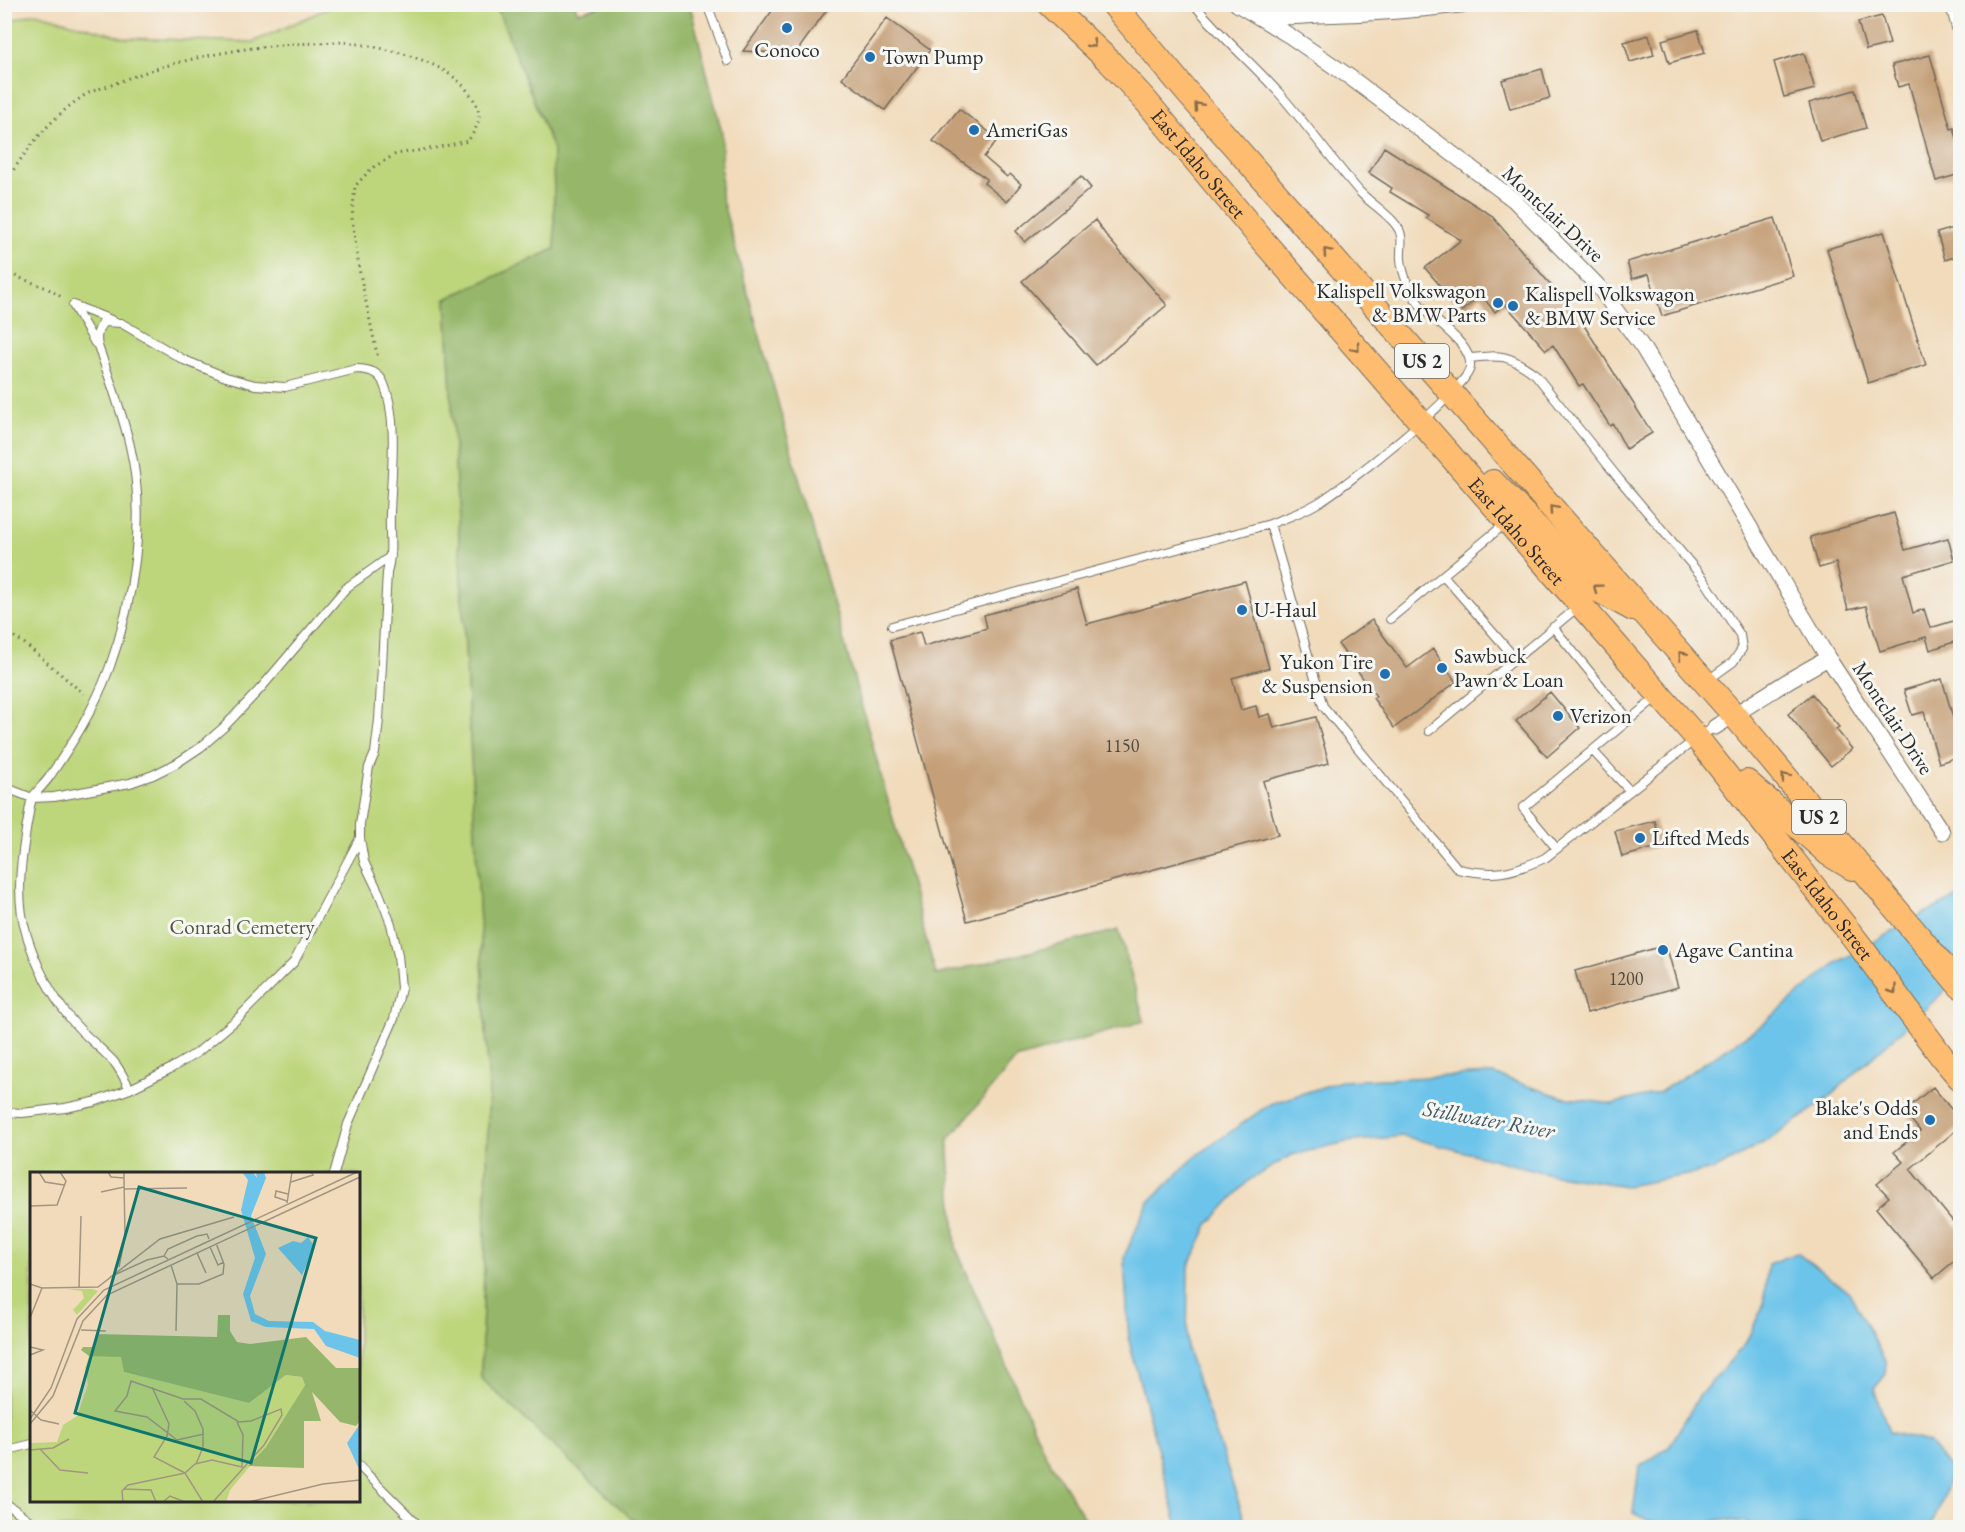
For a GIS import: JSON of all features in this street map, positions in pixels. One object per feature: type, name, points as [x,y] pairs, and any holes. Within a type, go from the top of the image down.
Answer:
[{"type":"highway","name":"East Idaho Street","points":[[1049,4],[1146,100],[1263,241],[1659,695],[1715,727],[1872,882],[1960,986]]},
{"type":"highway","name":"East Idaho Street","points":[[1113,4],[1186,91],[1706,682],[1715,727],[1858,943],[1942,1058],[1960,1078]]},
{"type":"highway","points":[[1420,422],[1459,446],[1596,589],[1648,617]]},
{"type":"highway","points":[[1715,727],[1718,746],[1752,788],[1829,854],[1872,882]]},
{"type":"street","points":[[1238,5],[1268,16],[1294,16],[1362,15],[1468,4]]},
{"type":"street","points":[[1953,4],[1960,29]]},
{"type":"street","name":"Montclair Drive","points":[[1238,5],[1290,36],[1351,78],[1514,200],[1599,287],[1642,348],[1828,658],[1942,832]]},
{"type":"street","name":"Montclair Drive","points":[[1715,727],[1828,658]]},
{"type":"lane","points":[[707,4],[728,61]]},
{"type":"lane","points":[[891,626],[1270,524],[1316,504],[1347,483],[1420,422],[1452,394],[1468,375],[1471,365],[1468,354],[1455,338],[1420,305],[1406,279],[1401,259],[1403,242],[1398,227],[1367,200],[1279,93],[1220,35],[1194,4]]},
{"type":"lane","points":[[73,305],[121,323],[184,360],[226,377],[255,385],[285,387],[356,369],[367,369],[376,373],[382,380],[389,404],[394,450],[389,526],[391,556],[386,584],[379,720],[375,753],[369,767],[360,838],[364,862],[391,924],[398,955],[401,988],[394,1019],[348,1124],[334,1172]]},
{"type":"lane","points":[[73,305],[98,346],[121,410],[130,447],[135,472],[137,524],[132,591],[122,631],[95,703],[80,732],[43,787],[32,798],[20,870],[20,903],[27,936],[53,994],[69,1018],[115,1063],[130,1089]]},
{"type":"lane","points":[[98,346],[98,329],[103,322],[121,323]]},
{"type":"lane","points":[[1469,358],[1490,355],[1504,357],[1519,362],[1535,374],[1702,578],[1740,635],[1742,649],[1733,662],[1706,682]]},
{"type":"lane","points":[[1390,619],[1508,522]]},
{"type":"lane","points":[[1270,524],[1323,706],[1458,870],[1484,874],[1519,870],[1545,858],[1715,727]]},
{"type":"lane","points":[[4,787],[32,798],[72,794],[130,783],[153,776],[177,763],[224,727],[261,688],[346,588],[391,556]]},
{"type":"lane","points":[[1443,575],[1516,659]]},
{"type":"lane","points":[[1429,731],[1581,605]]},
{"type":"lane","points":[[1553,627],[1630,721]]},
{"type":"lane","points":[[1557,849],[1523,808],[1659,695]]},
{"type":"lane","points":[[1593,751],[1630,791]]},
{"type":"lane","points":[[4,1112],[22,1113],[94,1102],[130,1089],[198,1052],[236,1020],[294,962],[360,838]]},
{"type":"lane","points":[[4,1451],[30,1444]]},
{"type":"lane","points":[[360,1467],[420,1527]]},
{"type":"lane","points":[[4,1502],[40,1527]]},
{"type":"path","points":[[4,185],[20,159],[50,124],[82,96],[138,74],[197,59],[280,44],[349,43],[413,55],[458,79],[477,103],[479,124],[468,141],[396,154],[372,168],[355,186],[352,218],[359,269],[382,380]]},
{"type":"path","points":[[4,272],[48,288],[73,305]]},
{"type":"path","points":[[4,630],[25,644],[95,703]]},
{"type":"green space","name":"Conrad Cemetery","points":[[335,5],[496,5],[553,149],[555,249],[446,299],[489,1087],[481,1378],[631,1518],[648,1527],[5,1528],[5,22],[36,13],[125,38],[253,42]]},
{"type":"green space","points":[[496,5],[575,5],[578,12],[604,5],[690,5],[722,133],[721,196],[936,975],[1119,930],[1144,1021],[1016,1059],[948,1140],[956,1248],[1045,1454],[1090,1527],[648,1527],[631,1518],[481,1378],[489,1087],[446,299],[555,249],[553,149]]},
{"type":"water","name":"Stillwater River","points":[[1960,896],[1960,981],[1950,986],[1827,1099],[1772,1138],[1714,1170],[1626,1186],[1550,1174],[1403,1136],[1346,1142],[1292,1155],[1249,1180],[1208,1225],[1188,1269],[1187,1349],[1247,1527],[1178,1527],[1129,1341],[1124,1257],[1148,1203],[1196,1156],[1270,1104],[1341,1081],[1493,1074],[1562,1097],[1612,1104],[1660,1092],[1758,1028],[1836,963]]},
{"type":"water","points":[[1797,1253],[1849,1292],[1885,1361],[1886,1374],[1874,1389],[1889,1432],[1928,1442],[1950,1469],[1947,1485],[1933,1521],[1928,1528],[1773,1527],[1723,1519],[1694,1527],[1662,1527],[1633,1513],[1639,1467],[1669,1447],[1700,1395],[1745,1344],[1763,1306],[1768,1264]]},
{"type":"building","name":"Conoco","points":[[777,4],[831,4],[795,54],[743,51]]},
{"type":"building","points":[[1882,16],[1890,44],[1866,50],[1858,22]]},
{"type":"building","points":[[887,18],[930,50],[885,110],[842,78]]},
{"type":"building","points":[[1698,30],[1705,53],[1669,63],[1662,40]]},
{"type":"building","points":[[1649,35],[1654,55],[1630,62],[1624,42]]},
{"type":"building","points":[[1804,53],[1815,89],[1784,97],[1774,62]]},
{"type":"building","points":[[1930,55],[1951,129],[1954,128],[1960,149],[1960,174],[1936,181],[1909,84],[1898,87],[1892,65]]},
{"type":"building","points":[[1542,69],[1550,98],[1510,109],[1502,80]]},
{"type":"building","points":[[1855,90],[1866,128],[1820,141],[1809,103]]},
{"type":"building","points":[[959,109],[998,139],[984,157],[1007,177],[1010,174],[1021,184],[1007,202],[984,183],[987,179],[933,141]]},
{"type":"building","points":[[1384,147],[1491,215],[1580,319],[1652,433],[1626,449],[1613,424],[1610,426],[1583,384],[1579,386],[1553,345],[1546,350],[1505,304],[1495,312],[1481,295],[1462,311],[1425,268],[1461,240],[1426,218],[1428,215],[1390,192],[1392,188],[1369,173]]},
{"type":"building","points":[[1081,176],[1091,188],[1025,242],[1016,231]]},
{"type":"building","points":[[1775,218],[1793,276],[1662,316],[1649,274],[1632,279],[1627,262]]},
{"type":"building","points":[[1095,220],[1167,305],[1096,365],[1022,281]]},
{"type":"building","points":[[1960,226],[1960,255],[1945,260],[1937,233]]},
{"type":"building","points":[[1884,232],[1926,365],[1868,383],[1827,249]]},
{"type":"building","points":[[1894,513],[1905,550],[1948,538],[1954,560],[1903,575],[1913,613],[1924,609],[1930,628],[1960,619],[1960,640],[1930,650],[1926,637],[1880,651],[1866,606],[1848,610],[1836,563],[1819,568],[1810,537]]},
{"type":"building","points":[[1245,581],[1269,668],[1232,678],[1241,710],[1256,706],[1259,717],[1270,714],[1274,728],[1316,717],[1329,763],[1263,781],[1278,835],[967,921],[890,640],[920,632],[924,646],[987,628],[984,615],[1077,589],[1087,624]]},
{"type":"building","points":[[1372,620],[1407,668],[1433,649],[1456,682],[1394,728],[1373,698],[1376,696],[1338,644]]},
{"type":"building","points":[[1942,679],[1956,728],[1960,727],[1960,756],[1939,763],[1924,712],[1912,715],[1904,690]]},
{"type":"building","points":[[1550,692],[1580,728],[1547,757],[1516,721]]},
{"type":"building","points":[[1812,694],[1839,727],[1836,729],[1852,749],[1831,766],[1788,714]]},
{"type":"building","points":[[1655,821],[1661,846],[1622,857],[1615,831]]},
{"type":"building","points":[[1666,945],[1678,987],[1587,1013],[1575,971]]},
{"type":"building","points":[[1933,1087],[1960,1120],[1960,1127],[1910,1169],[1960,1230],[1960,1256],[1934,1278],[1876,1208],[1889,1197],[1877,1184],[1903,1162],[1894,1152],[1920,1131],[1904,1111]]},
{"type":"place","name":"Conoco","points":[[787,28]]},
{"type":"place","name":"Town Pump","points":[[870,57]]},
{"type":"place","name":"AmeriGas","points":[[974,130]]},
{"type":"place","name":"Kalispell Volkswagon & BMW Parts","points":[[1498,303]]},
{"type":"place","name":"Kalispell Volkswagon & BMW Service","points":[[1513,306]]},
{"type":"place","name":"U-Haul","points":[[1242,610]]},
{"type":"place","name":"Sawbuck Pawn & Loan","points":[[1442,668]]},
{"type":"place","name":"Yukon Tire & Suspension","points":[[1385,674]]},
{"type":"place","name":"Verizon","points":[[1558,716]]},
{"type":"place","name":"Lifted Meds","points":[[1640,838]]},
{"type":"place","name":"Agave Cantina","points":[[1663,950]]},
{"type":"place","name":"Blake's Odds and Ends","points":[[1930,1120]]}]
